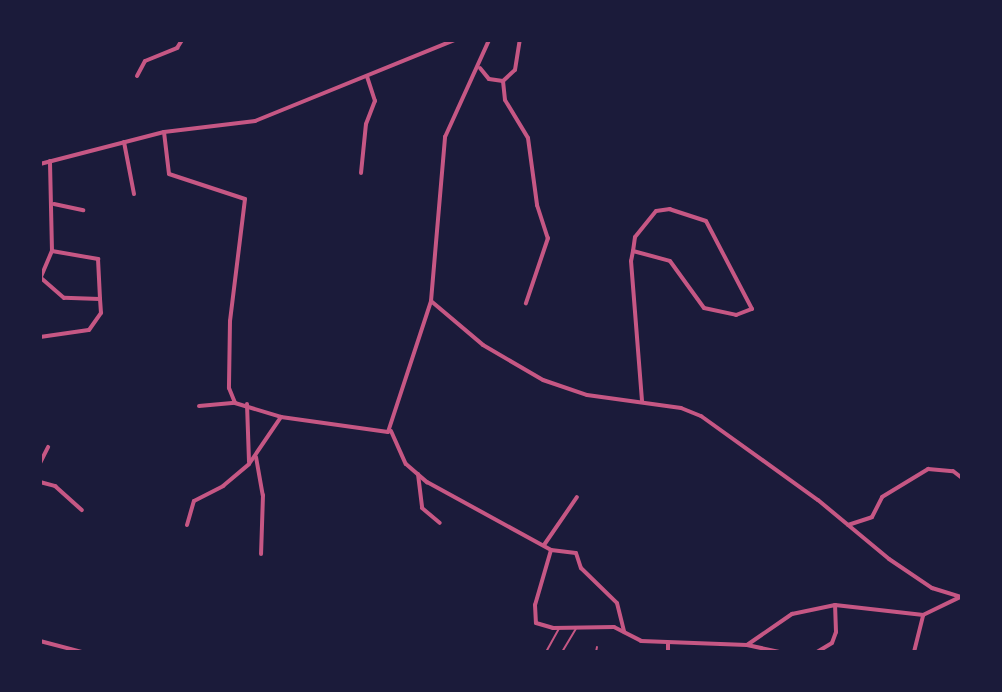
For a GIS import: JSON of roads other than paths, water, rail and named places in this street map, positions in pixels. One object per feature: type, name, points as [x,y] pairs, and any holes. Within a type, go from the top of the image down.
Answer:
[{"type":"street","points":[[137,76],[145,61],[177,48],[182,40]]},
{"type":"street","points":[[40,164],[164,132],[242,124],[454,40]]},
{"type":"street","points":[[489,40],[480,68],[445,137],[431,301],[402,380],[391,431],[397,450],[418,474],[551,550],[576,553],[581,568],[617,603],[624,632]]},
{"type":"street","points":[[503,81],[515,70],[520,40]]},
{"type":"street","points":[[480,68],[489,79],[503,81]]},
{"type":"street","points":[[361,173],[366,124],[375,101],[367,76]]},
{"type":"street","points":[[503,81],[505,100],[528,138],[537,205],[548,238],[526,303]]},
{"type":"street","points":[[164,132],[169,174],[245,199],[230,321],[229,388],[235,403]]},
{"type":"street","points":[[124,142],[134,194]]},
{"type":"street","points":[[50,161],[54,204],[52,251],[40,278],[64,298],[100,299]]},
{"type":"street","points":[[54,204],[83,210]]},
{"type":"street","points":[[633,251],[670,261],[704,308],[751,312],[706,221],[656,211],[635,237],[633,251],[632,316],[642,402]]},
{"type":"street","points":[[40,337],[95,327],[100,299],[98,259],[52,251]]},
{"type":"street","points":[[431,301],[483,345],[543,380],[587,395],[642,402],[701,416],[932,588],[961,597]]},
{"type":"street","points":[[199,406],[247,404],[281,417],[391,431]]},
{"type":"street","points":[[247,404],[249,464]]},
{"type":"street","points":[[187,525],[194,501],[223,486],[249,464],[281,417]]},
{"type":"street","points":[[40,463],[48,447]]},
{"type":"street","points":[[256,457],[263,495],[261,554]]},
{"type":"street","points":[[848,525],[872,517],[882,497],[928,469],[953,471],[962,478]]},
{"type":"street","points":[[418,474],[422,508],[440,523]]},
{"type":"street","points":[[40,482],[55,486],[82,510]]},
{"type":"street","points":[[544,545],[577,497]]},
{"type":"street","points":[[551,550],[534,620],[560,628],[624,632],[641,641],[747,645],[779,652]]},
{"type":"street","points":[[747,645],[792,614],[835,605],[923,615],[961,597]]},
{"type":"street","points":[[817,652],[832,643],[836,632],[835,605]]},
{"type":"street","points":[[914,652],[923,615]]},
{"type":"street","points":[[40,641],[82,652]]},
{"type":"street","points":[[668,643],[668,652]]},
{"type":"lane","points":[[546,652],[560,628]]},
{"type":"lane","points":[[562,652],[577,628]]},
{"type":"lane","points":[[596,652],[597,647]]}]
